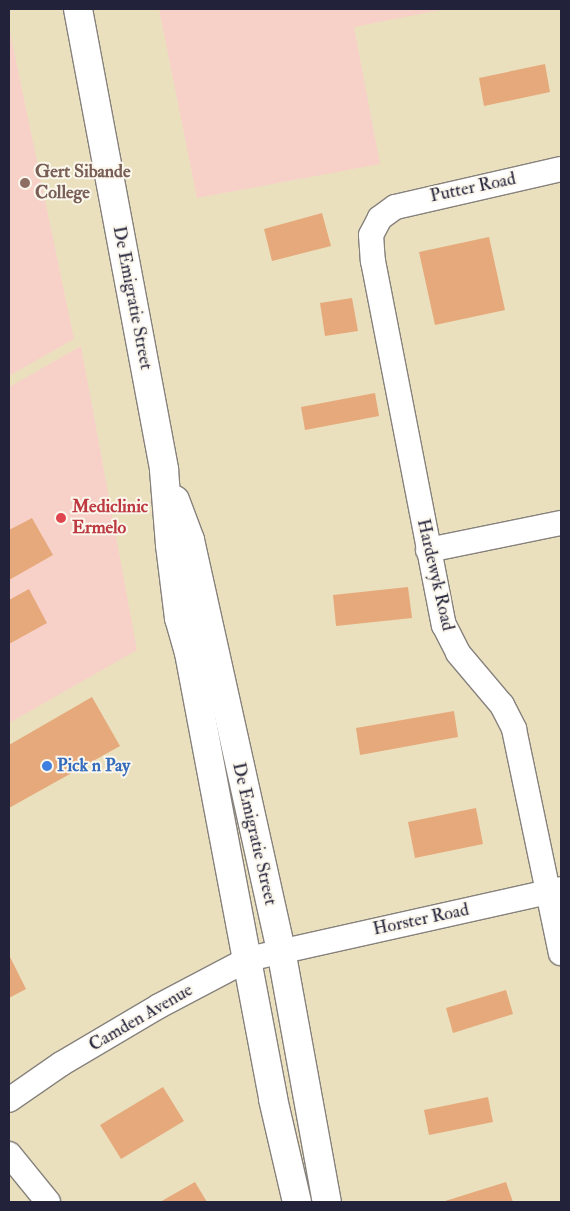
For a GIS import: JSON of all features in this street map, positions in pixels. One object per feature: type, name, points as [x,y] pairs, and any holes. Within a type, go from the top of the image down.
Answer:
[{"type":"highway","name":"De Emigratie Street","points":[[78,9],[164,470],[170,545],[179,618],[189,652],[274,1098],[297,1202]]},
{"type":"highway","name":"De Emigratie Street","points":[[164,470],[190,540],[281,950],[327,1202]]},
{"type":"street","name":"Putter Road","points":[[386,212],[405,203],[561,169]]},
{"type":"street","name":"Hardewyk Road","points":[[386,212],[374,225],[371,235],[371,248],[428,550],[448,634],[458,653],[502,705],[514,729],[555,891],[561,952]]},
{"type":"street","points":[[428,550],[561,523]]},
{"type":"street","name":"Horster Road","points":[[281,950],[555,891]]},
{"type":"street","name":"Camden Avenue","points":[[9,1100],[61,1064],[151,1011],[248,959],[281,950]]},
{"type":"street","points":[[9,1154],[48,1202]]},
{"type":"shaded area","points":[[159,9],[446,9],[354,27],[380,164],[197,198]]},
{"type":"shaded area","name":"Gert Sibande College","points":[[9,27],[74,339],[9,376]]},
{"type":"shaded area","name":"Mediclinic Ermelo","points":[[81,346],[137,650],[9,723],[9,387]]},
{"type":"building","points":[[545,64],[550,92],[484,106],[479,78]]},
{"type":"building","points":[[322,213],[331,246],[272,261],[264,229]]},
{"type":"building","points":[[489,237],[505,310],[435,325],[419,252]]},
{"type":"building","points":[[352,298],[358,331],[325,336],[320,303]]},
{"type":"building","points":[[375,393],[379,416],[305,430],[301,407]]},
{"type":"building","points":[[32,518],[53,555],[9,580],[9,530]]},
{"type":"building","points":[[408,587],[412,618],[336,626],[333,595]]},
{"type":"building","points":[[29,589],[47,623],[9,644],[9,600]]},
{"type":"building","name":"Pick n Pay","points":[[92,697],[120,746],[9,808],[9,745]]},
{"type":"building","points":[[454,711],[458,737],[360,755],[356,728]]},
{"type":"building","points":[[476,808],[483,844],[415,858],[408,822]]},
{"type":"building","points":[[9,955],[26,989],[9,998]]},
{"type":"building","points":[[506,990],[513,1014],[453,1033],[446,1008]]},
{"type":"building","points":[[163,1087],[184,1121],[121,1159],[100,1125]]},
{"type":"building","points":[[488,1097],[493,1122],[429,1135],[424,1110]]},
{"type":"building","points":[[195,1182],[207,1202],[160,1202]]},
{"type":"building","points":[[506,1182],[513,1202],[442,1202]]},
{"type":"place","name":"Gert Sibande College","points":[[25,183]]},
{"type":"place","name":"Mediclinic Ermelo","points":[[61,518]]},
{"type":"place","name":"Pick n Pay","points":[[47,766]]}]
